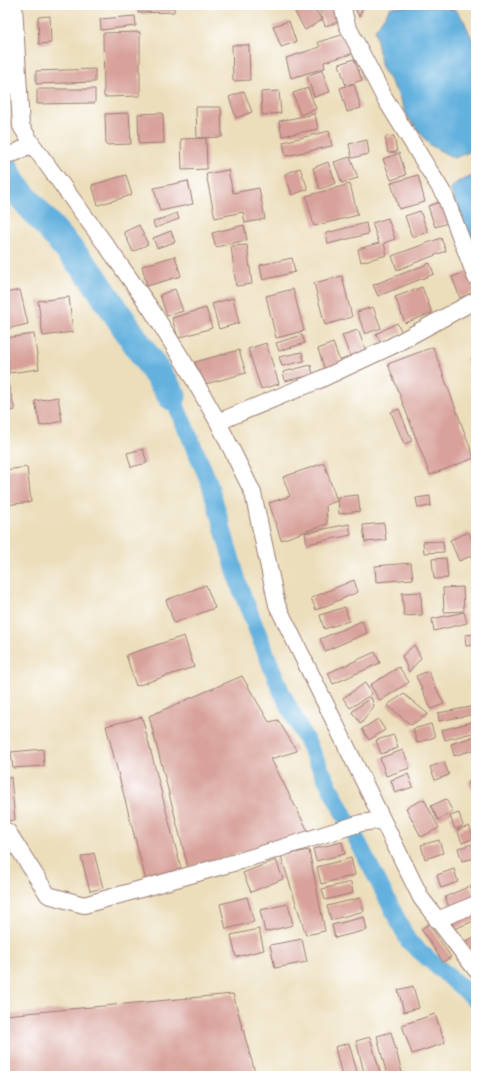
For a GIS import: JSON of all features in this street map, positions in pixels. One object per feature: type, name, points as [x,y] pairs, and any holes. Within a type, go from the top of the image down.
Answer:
[{"type":"street","points":[[14,5],[21,126],[32,144],[151,309],[218,422],[253,493],[277,605],[421,898],[476,970]]},
{"type":"street","points":[[342,5],[347,25],[384,96],[444,196],[476,278]]},
{"type":"street","points":[[10,154],[32,144]]},
{"type":"street","points":[[218,422],[317,381],[392,346],[476,300]]},
{"type":"street","points":[[5,830],[8,832],[48,895],[84,906],[240,862],[341,828],[382,820]]},
{"type":"street","points":[[437,920],[476,904]]},
{"type":"water","points":[[432,6],[456,10],[464,21],[476,48],[476,149],[454,158],[430,145],[407,116],[397,92],[382,68],[375,30],[391,7]]},
{"type":"water","points":[[476,175],[476,262],[450,189],[457,182]]},
{"type":"building","points":[[138,5],[174,5],[174,12],[138,13]]},
{"type":"building","points":[[291,5],[313,5],[322,20],[305,30]]},
{"type":"building","points":[[318,5],[335,5],[341,21],[325,26]]},
{"type":"building","points":[[354,5],[364,5],[359,17]]},
{"type":"building","points":[[50,16],[51,43],[39,44],[38,17]]},
{"type":"building","points":[[135,16],[136,26],[101,30],[100,19]]},
{"type":"building","points":[[289,21],[296,42],[281,47],[273,26]]},
{"type":"building","points":[[140,32],[140,96],[104,97],[103,33]]},
{"type":"building","points":[[352,32],[358,52],[324,62],[325,68],[291,78],[286,58],[320,47],[318,42]]},
{"type":"building","points":[[232,45],[249,45],[250,80],[233,81]]},
{"type":"building","points":[[354,59],[362,80],[348,85],[354,84],[361,108],[347,112],[340,88],[346,86],[339,64]]},
{"type":"building","points":[[95,69],[95,82],[36,84],[36,71]]},
{"type":"building","points":[[322,70],[330,92],[314,97],[307,76]]},
{"type":"building","points":[[308,88],[316,109],[300,115],[293,93]]},
{"type":"building","points":[[37,89],[95,89],[95,103],[37,104]]},
{"type":"building","points":[[244,91],[252,112],[236,118],[229,97]]},
{"type":"building","points":[[279,91],[281,113],[262,115],[261,92]]},
{"type":"building","points":[[196,107],[221,107],[222,137],[197,138]]},
{"type":"building","points":[[129,113],[131,144],[106,145],[105,114]]},
{"type":"building","points":[[163,113],[164,143],[139,144],[138,114]]},
{"type":"building","points":[[315,114],[318,129],[282,136],[279,121]]},
{"type":"building","points":[[329,131],[332,146],[286,156],[283,142]]},
{"type":"building","points":[[394,136],[397,152],[388,153],[385,137]]},
{"type":"building","points":[[206,138],[207,169],[182,170],[181,139]]},
{"type":"building","points":[[367,140],[369,154],[352,158],[349,144]]},
{"type":"building","points":[[399,153],[406,175],[391,180],[383,159]]},
{"type":"building","points":[[350,157],[358,178],[342,183],[334,162]]},
{"type":"building","points":[[328,162],[336,183],[320,189],[313,168]]},
{"type":"building","points":[[300,168],[308,189],[292,195],[285,174]]},
{"type":"building","points":[[228,170],[233,193],[259,188],[265,219],[245,223],[243,212],[215,218],[206,174]]},
{"type":"building","points":[[126,175],[132,195],[98,205],[92,185]]},
{"type":"building","points":[[418,175],[425,202],[399,209],[391,183]]},
{"type":"building","points":[[188,181],[193,204],[160,211],[154,188]]},
{"type":"building","points":[[350,184],[358,215],[314,226],[306,196]]},
{"type":"building","points":[[443,201],[451,222],[435,227],[428,206]]},
{"type":"building","points":[[420,211],[428,232],[412,237],[405,216]]},
{"type":"building","points":[[177,213],[179,219],[155,228],[153,222]]},
{"type":"building","points":[[388,218],[395,239],[384,243],[387,255],[361,262],[358,249],[379,243],[372,223]]},
{"type":"building","points":[[366,223],[368,234],[328,244],[326,233]]},
{"type":"building","points":[[139,225],[148,244],[133,252],[124,232]]},
{"type":"building","points":[[244,225],[247,240],[216,247],[212,233]]},
{"type":"building","points":[[171,231],[175,242],[157,248],[153,238]]},
{"type":"building","points":[[441,238],[446,251],[397,270],[392,256]]},
{"type":"building","points":[[247,245],[252,284],[236,286],[231,246]]},
{"type":"building","points":[[175,256],[181,276],[147,286],[142,266]]},
{"type":"building","points":[[292,258],[295,272],[263,280],[260,265]]},
{"type":"building","points":[[430,263],[434,274],[378,296],[373,285]]},
{"type":"building","points":[[468,271],[475,292],[460,298],[452,277]]},
{"type":"building","points":[[342,276],[352,317],[325,325],[314,283]]},
{"type":"building","points":[[422,287],[432,313],[405,323],[395,297]]},
{"type":"building","points":[[175,289],[183,311],[167,316],[160,295]]},
{"type":"building","points":[[293,289],[304,331],[276,338],[266,296]]},
{"type":"building","points":[[20,290],[28,324],[6,329],[5,293]]},
{"type":"building","points":[[69,297],[73,332],[43,336],[38,301]]},
{"type":"building","points":[[233,298],[239,323],[219,329],[212,304]]},
{"type":"building","points":[[373,307],[381,328],[365,334],[357,312]]},
{"type":"building","points":[[206,308],[212,328],[178,338],[172,318]]},
{"type":"building","points":[[397,323],[402,332],[381,343],[376,334]]},
{"type":"building","points":[[358,330],[366,351],[350,356],[342,335]]},
{"type":"building","points":[[34,334],[39,369],[9,373],[5,338]]},
{"type":"building","points":[[302,335],[305,343],[279,351],[276,343]]},
{"type":"building","points":[[266,343],[279,384],[261,389],[248,349]]},
{"type":"building","points":[[333,343],[341,364],[325,370],[318,349]]},
{"type":"building","points":[[433,347],[474,458],[430,475],[388,364]]},
{"type":"building","points":[[239,350],[246,373],[202,385],[195,362]]},
{"type":"building","points":[[302,352],[304,361],[282,366],[279,357]]},
{"type":"building","points":[[476,357],[476,374],[471,358]]},
{"type":"building","points":[[311,365],[313,375],[285,381],[283,372]]},
{"type":"building","points":[[5,376],[15,410],[5,412]]},
{"type":"building","points":[[58,397],[62,421],[40,426],[35,401]]},
{"type":"building","points":[[399,409],[412,441],[404,444],[391,412]]},
{"type":"building","points":[[143,449],[147,463],[131,467],[127,453]]},
{"type":"building","points":[[324,463],[337,501],[326,505],[327,524],[281,540],[269,503],[290,496],[283,477]]},
{"type":"building","points":[[27,467],[31,502],[5,505],[5,470]]},
{"type":"building","points":[[358,495],[360,511],[339,514],[338,497]]},
{"type":"building","points":[[430,496],[431,506],[418,508],[416,498]]},
{"type":"building","points":[[384,523],[386,540],[365,542],[363,525]]},
{"type":"building","points":[[349,524],[351,535],[307,544],[305,533]]},
{"type":"building","points":[[469,532],[476,550],[476,554],[459,561],[450,540]]},
{"type":"building","points":[[443,541],[444,552],[424,553],[423,542]]},
{"type":"building","points":[[446,558],[448,578],[434,579],[432,559]]},
{"type":"building","points":[[411,563],[413,579],[376,582],[375,566]]},
{"type":"building","points":[[354,580],[358,592],[316,610],[311,598]]},
{"type":"building","points":[[206,585],[215,608],[174,623],[166,600]]},
{"type":"building","points":[[463,587],[464,611],[444,612],[443,588]]},
{"type":"building","points":[[421,592],[422,615],[404,616],[402,593]]},
{"type":"building","points":[[345,607],[349,621],[324,629],[320,615]]},
{"type":"building","points":[[464,612],[467,623],[434,631],[432,619]]},
{"type":"building","points":[[362,621],[367,633],[325,651],[320,639]]},
{"type":"building","points":[[476,634],[476,645],[466,646],[465,635]]},
{"type":"building","points":[[184,636],[194,667],[136,686],[126,655]]},
{"type":"building","points":[[414,645],[421,658],[409,672],[402,656]]},
{"type":"building","points":[[375,652],[380,663],[333,684],[328,673]]},
{"type":"building","points":[[399,667],[409,682],[380,701],[370,685]]},
{"type":"building","points":[[428,671],[444,704],[431,709],[416,676]]},
{"type":"building","points":[[242,676],[269,722],[278,720],[297,751],[271,759],[310,835],[188,867],[149,716]]},
{"type":"building","points":[[365,683],[372,694],[350,708],[343,698]]},
{"type":"building","points":[[404,694],[428,714],[411,725],[387,705]]},
{"type":"building","points":[[371,697],[374,706],[361,724],[352,712]]},
{"type":"building","points":[[476,706],[476,714],[439,721],[438,713]]},
{"type":"building","points":[[142,717],[182,872],[146,881],[106,726]]},
{"type":"building","points":[[378,719],[385,730],[369,740],[362,729]]},
{"type":"building","points":[[476,721],[476,732],[445,740],[442,730]]},
{"type":"building","points":[[431,724],[435,737],[417,743],[413,729]]},
{"type":"building","points":[[394,735],[398,748],[381,754],[376,740]]},
{"type":"building","points":[[476,736],[476,749],[454,756],[451,744]]},
{"type":"building","points":[[43,749],[44,766],[13,768],[11,752]]},
{"type":"building","points":[[403,750],[410,768],[386,776],[380,758]]},
{"type":"building","points":[[444,762],[449,775],[435,780],[430,767]]},
{"type":"building","points":[[408,774],[413,787],[395,793],[391,780]]},
{"type":"building","points":[[11,777],[15,820],[5,821],[5,778]]},
{"type":"building","points":[[476,778],[476,797],[468,782]]},
{"type":"building","points":[[424,799],[439,828],[421,837],[406,808]]},
{"type":"building","points":[[446,799],[453,812],[438,820],[431,806]]},
{"type":"building","points":[[459,813],[463,826],[455,829],[450,816]]},
{"type":"building","points":[[469,826],[474,838],[462,843],[457,830]]},
{"type":"building","points":[[439,840],[443,853],[425,859],[421,845]]},
{"type":"building","points":[[342,842],[345,854],[316,861],[313,849]]},
{"type":"building","points":[[476,843],[476,858],[462,861],[458,848]]},
{"type":"building","points":[[309,850],[325,931],[306,935],[281,856]]},
{"type":"building","points":[[94,853],[103,888],[90,891],[81,857]]},
{"type":"building","points":[[351,858],[355,875],[321,884],[317,867]]},
{"type":"building","points":[[276,860],[283,879],[251,892],[243,873]]},
{"type":"building","points":[[454,869],[458,882],[441,888],[437,875]]},
{"type":"building","points":[[351,882],[353,893],[325,900],[322,889]]},
{"type":"building","points":[[470,886],[476,900],[451,912],[445,897]]},
{"type":"building","points":[[247,897],[254,922],[226,929],[220,904]]},
{"type":"building","points":[[360,898],[364,911],[331,920],[327,906]]},
{"type":"building","points":[[288,904],[293,925],[265,932],[260,910]]},
{"type":"building","points":[[476,912],[476,920],[454,929],[452,922]]},
{"type":"building","points":[[364,917],[367,930],[335,938],[332,925]]},
{"type":"building","points":[[429,924],[451,957],[443,962],[421,929]]},
{"type":"building","points":[[259,929],[264,950],[236,957],[231,935]]},
{"type":"building","points":[[473,938],[476,943],[476,947],[467,951],[463,942]]},
{"type":"building","points":[[302,939],[307,962],[275,968],[270,945]]},
{"type":"building","points":[[413,986],[419,1008],[404,1012],[398,990]]},
{"type":"building","points":[[233,994],[256,1076],[5,1076],[5,1015]]},
{"type":"building","points":[[435,1014],[445,1043],[412,1054],[402,1025]]},
{"type":"building","points":[[391,1032],[403,1076],[387,1076],[377,1036]]},
{"type":"building","points":[[370,1037],[381,1076],[365,1076],[356,1041]]},
{"type":"building","points":[[349,1043],[358,1076],[342,1076],[335,1047]]},
{"type":"waterway","points":[[5,168],[12,184],[92,276],[172,396]]},
{"type":"waterway","points":[[172,396],[209,482],[240,588],[281,691],[409,942],[476,1000]]}]
